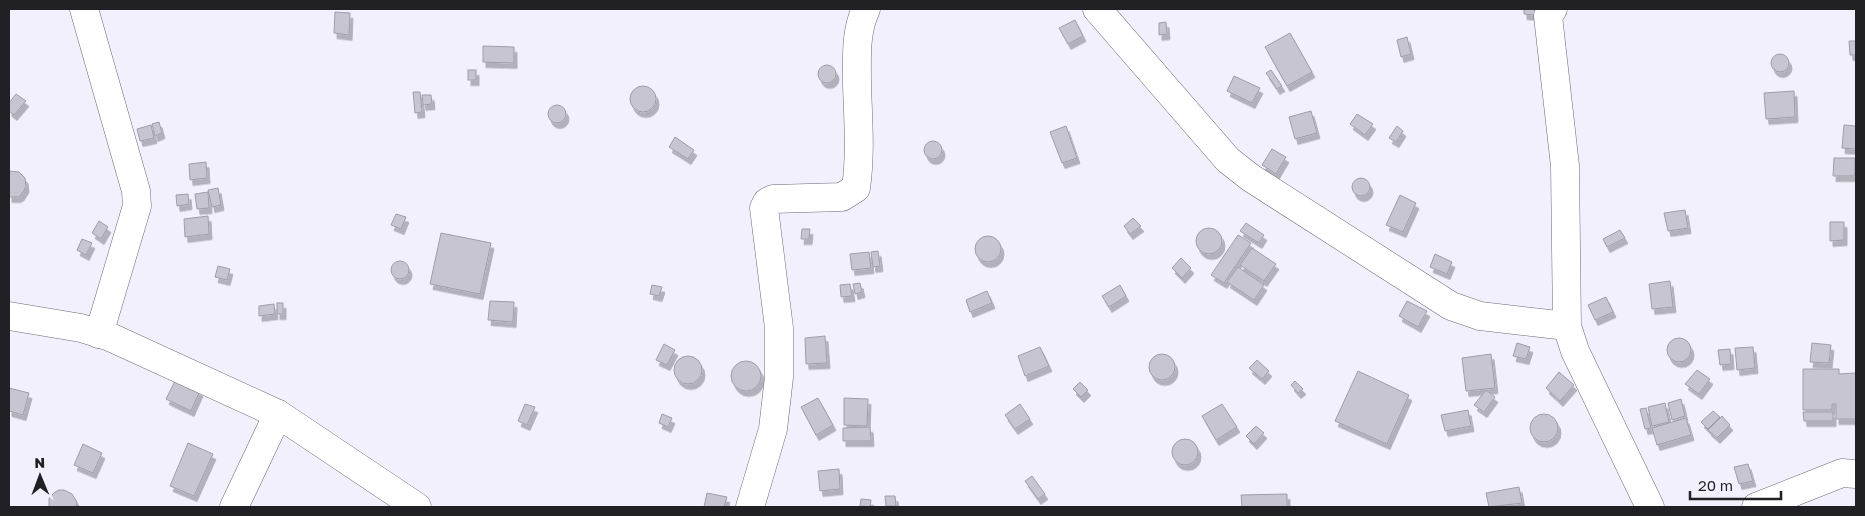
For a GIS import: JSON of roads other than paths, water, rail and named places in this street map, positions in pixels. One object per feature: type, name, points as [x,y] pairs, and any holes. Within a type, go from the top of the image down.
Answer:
[{"type":"street","points":[[84,9],[136,191],[137,206],[99,334]]},
{"type":"street","points":[[750,507],[773,429],[779,377],[779,328],[764,208],[773,199],[842,197],[856,188],[859,164],[857,54],[860,22],[866,9]]},
{"type":"street","points":[[1097,9],[1228,160],[1251,178],[1451,306],[1480,316],[1568,326]]},
{"type":"street","points":[[1553,9],[1548,16],[1565,166],[1568,326],[1575,351],[1650,507]]},
{"type":"street","points":[[9,316],[81,328],[110,337],[278,414],[417,507]]},
{"type":"street","points":[[234,507],[278,414]]},
{"type":"street","points":[[1756,507],[1842,473],[1856,474]]}]
